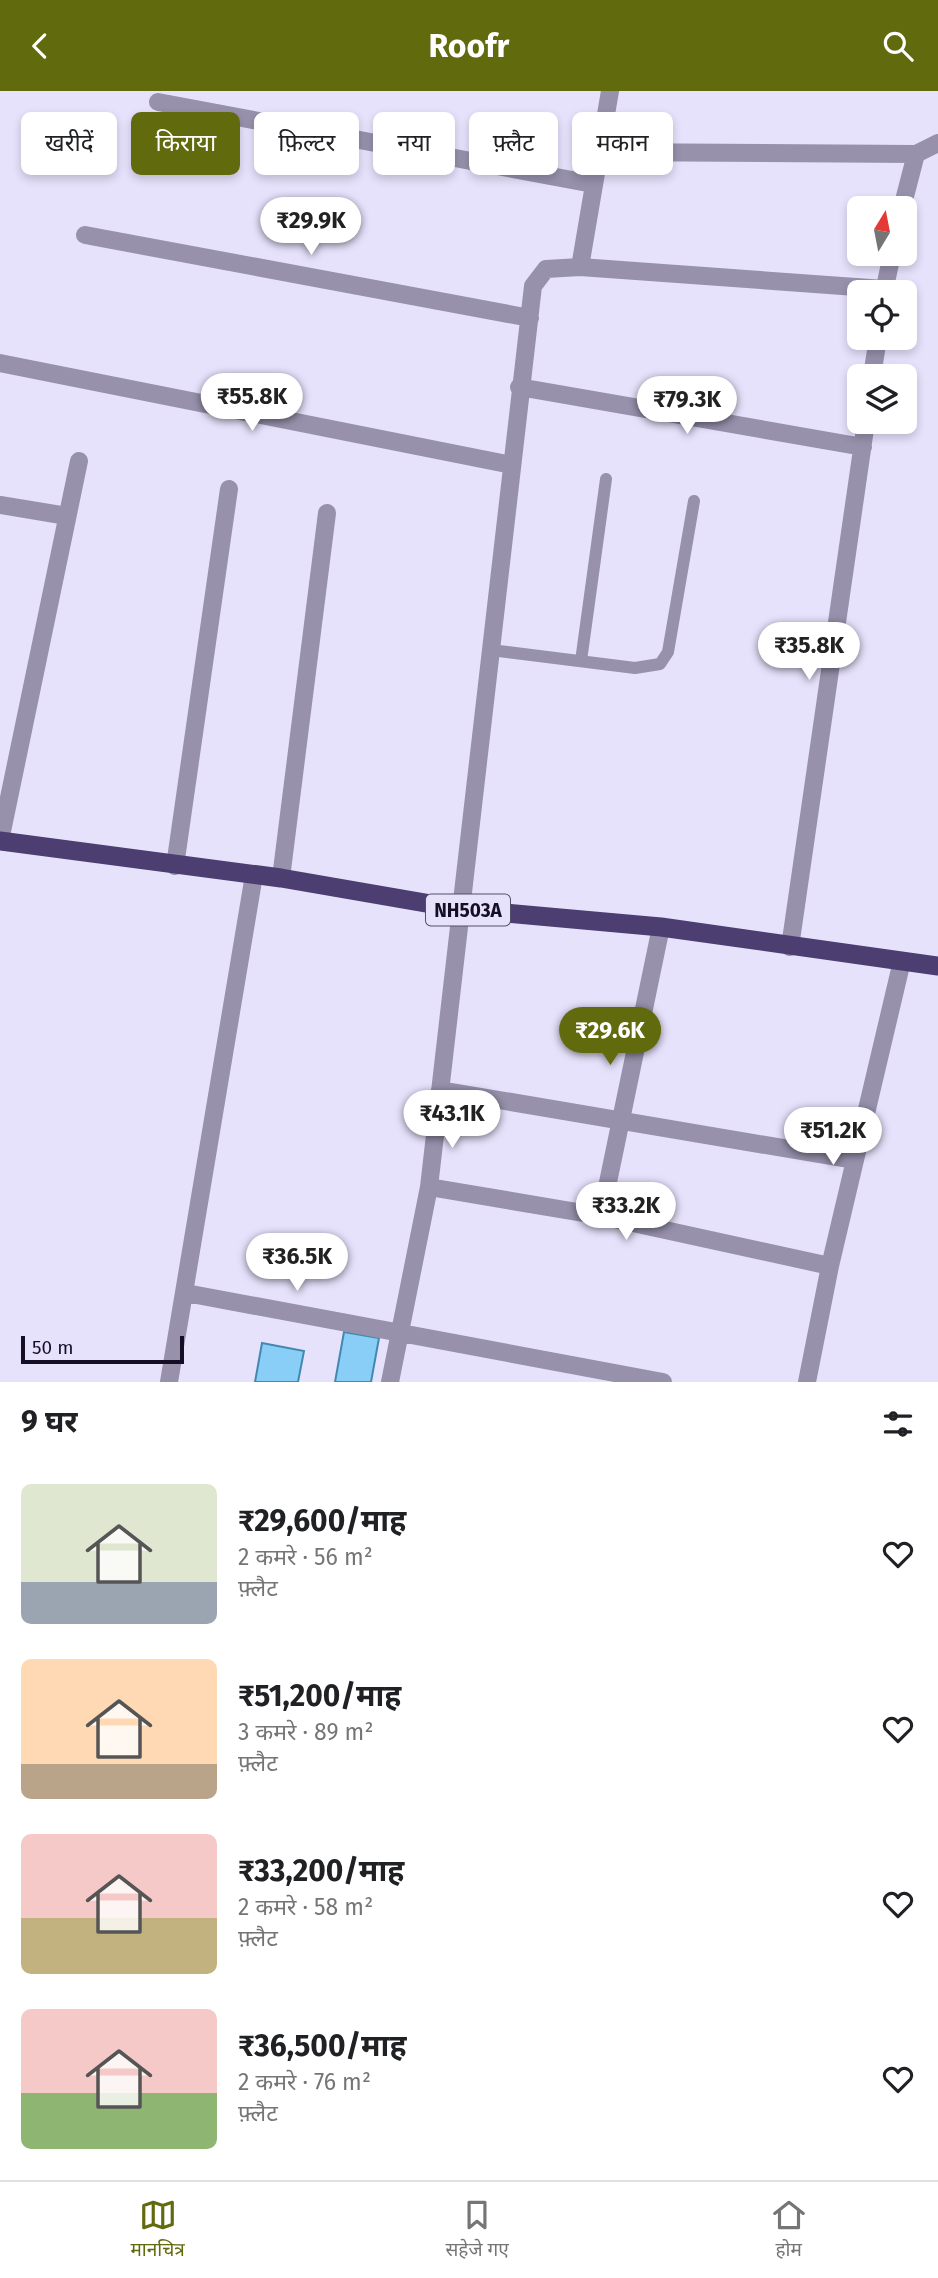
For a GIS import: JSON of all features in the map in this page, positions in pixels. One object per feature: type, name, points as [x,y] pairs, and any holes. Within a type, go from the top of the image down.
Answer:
[{"type":"highway","name":"NH503A","points":[[0,841],[254,875],[460,909],[661,927],[790,947],[938,965]]},
{"type":"street","points":[[607,112],[611,91]]},
{"type":"street","points":[[158,102],[593,184]]},
{"type":"street","points":[[673,152],[916,154],[938,143]]},
{"type":"street","points":[[905,196],[916,154]]},
{"type":"street","points":[[580,267],[595,175]]},
{"type":"street","points":[[85,235],[530,318]]},
{"type":"street","points":[[390,1382],[429,1187],[519,387],[533,286],[546,269],[580,267],[847,288]]},
{"type":"street","points":[[0,363],[512,465]]},
{"type":"street","points":[[519,387],[863,447]]},
{"type":"street","points":[[790,947],[865,434]]},
{"type":"street","points":[[0,841],[79,461]]},
{"type":"street","points":[[175,866],[229,489]]},
{"type":"street","points":[[0,505],[67,516]]},
{"type":"street","points":[[281,879],[327,513]]},
{"type":"street","points":[[169,1382],[254,875]]},
{"type":"street","points":[[601,1216],[661,927]]},
{"type":"street","points":[[807,1382],[830,1266],[902,961]]},
{"type":"street","points":[[440,1090],[854,1160]]},
{"type":"street","points":[[429,1187],[601,1216],[830,1266]]},
{"type":"street","points":[[186,1293],[663,1382]]},
{"type":"lane","points":[[581,661],[606,479]]},
{"type":"lane","points":[[491,650],[635,668],[660,664],[668,652],[694,501]]},
{"type":"building","points":[[344,1332],[379,1338],[371,1382],[335,1382]]},
{"type":"building","points":[[262,1343],[304,1351],[298,1382],[255,1382]]}]
